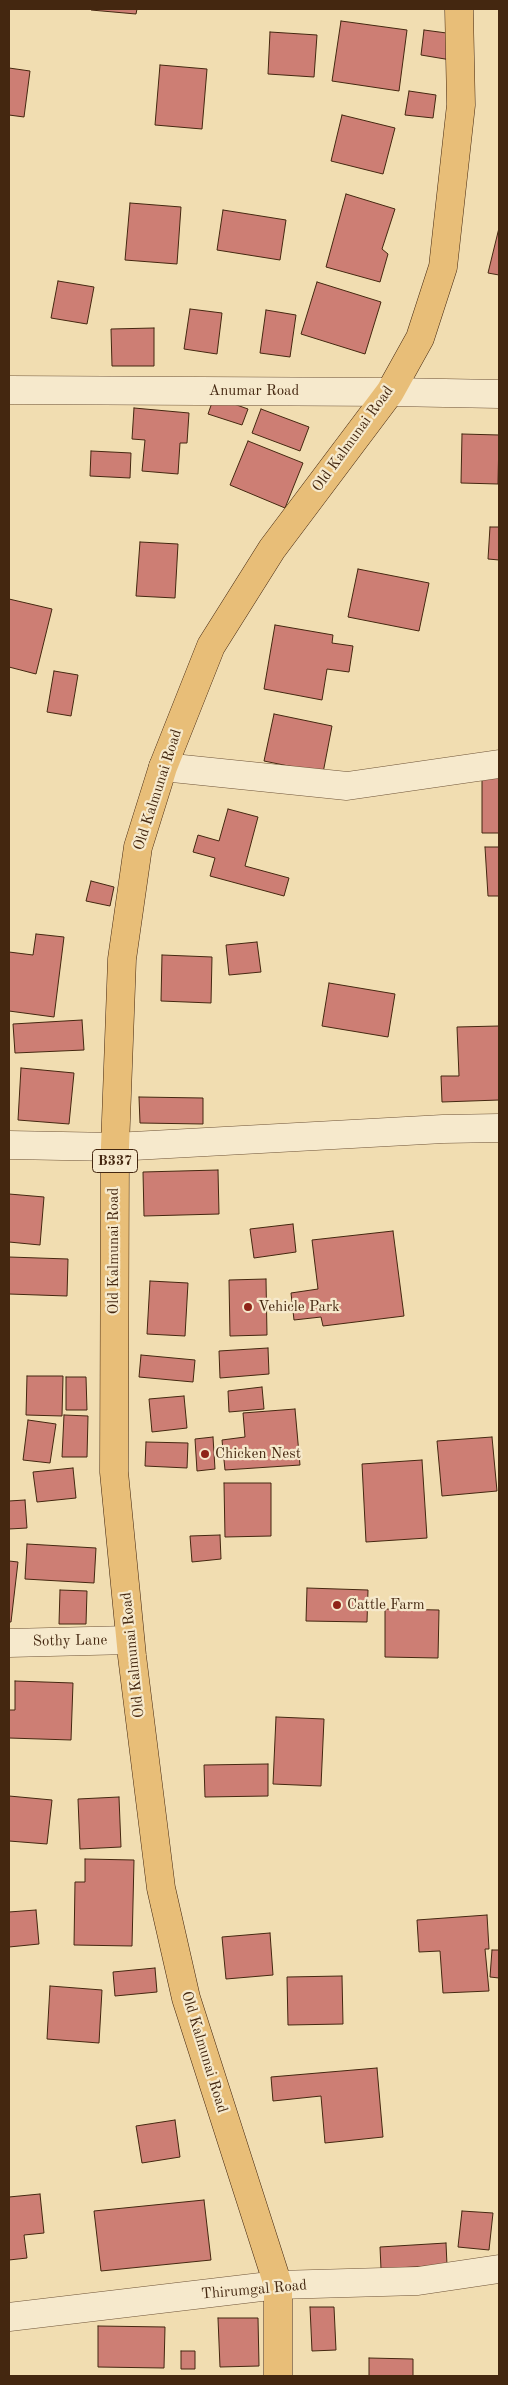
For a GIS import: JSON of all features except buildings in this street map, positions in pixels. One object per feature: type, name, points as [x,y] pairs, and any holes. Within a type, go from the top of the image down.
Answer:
[{"type":"main road","name":"Old Kalmunai Road","points":[[278,2376],[278,2285],[184,1989],[161,1888],[130,1640],[114,1472],[115,1147],[122,959],[138,847],[163,767],[211,646],[272,549],[390,392],[420,338],[443,266],[461,105],[459,9]]},
{"type":"street","name":"Anumar Road","points":[[9,390],[499,394]]},
{"type":"street","points":[[163,767],[347,786],[499,764]]},
{"type":"street","points":[[9,1144],[115,1147],[444,1129],[499,1128]]},
{"type":"street","name":"Sothy Lane","points":[[9,1643],[130,1640]]},
{"type":"street","name":"Thirumgal Road","points":[[9,2317],[278,2285],[418,2280],[499,2270]]},
{"type":"place","name":"Vehicle Park","points":[[248,1307]]},
{"type":"place","name":"Chicken Nest","points":[[205,1454]]},
{"type":"place","name":"Cattle Farm","points":[[337,1605]]}]
